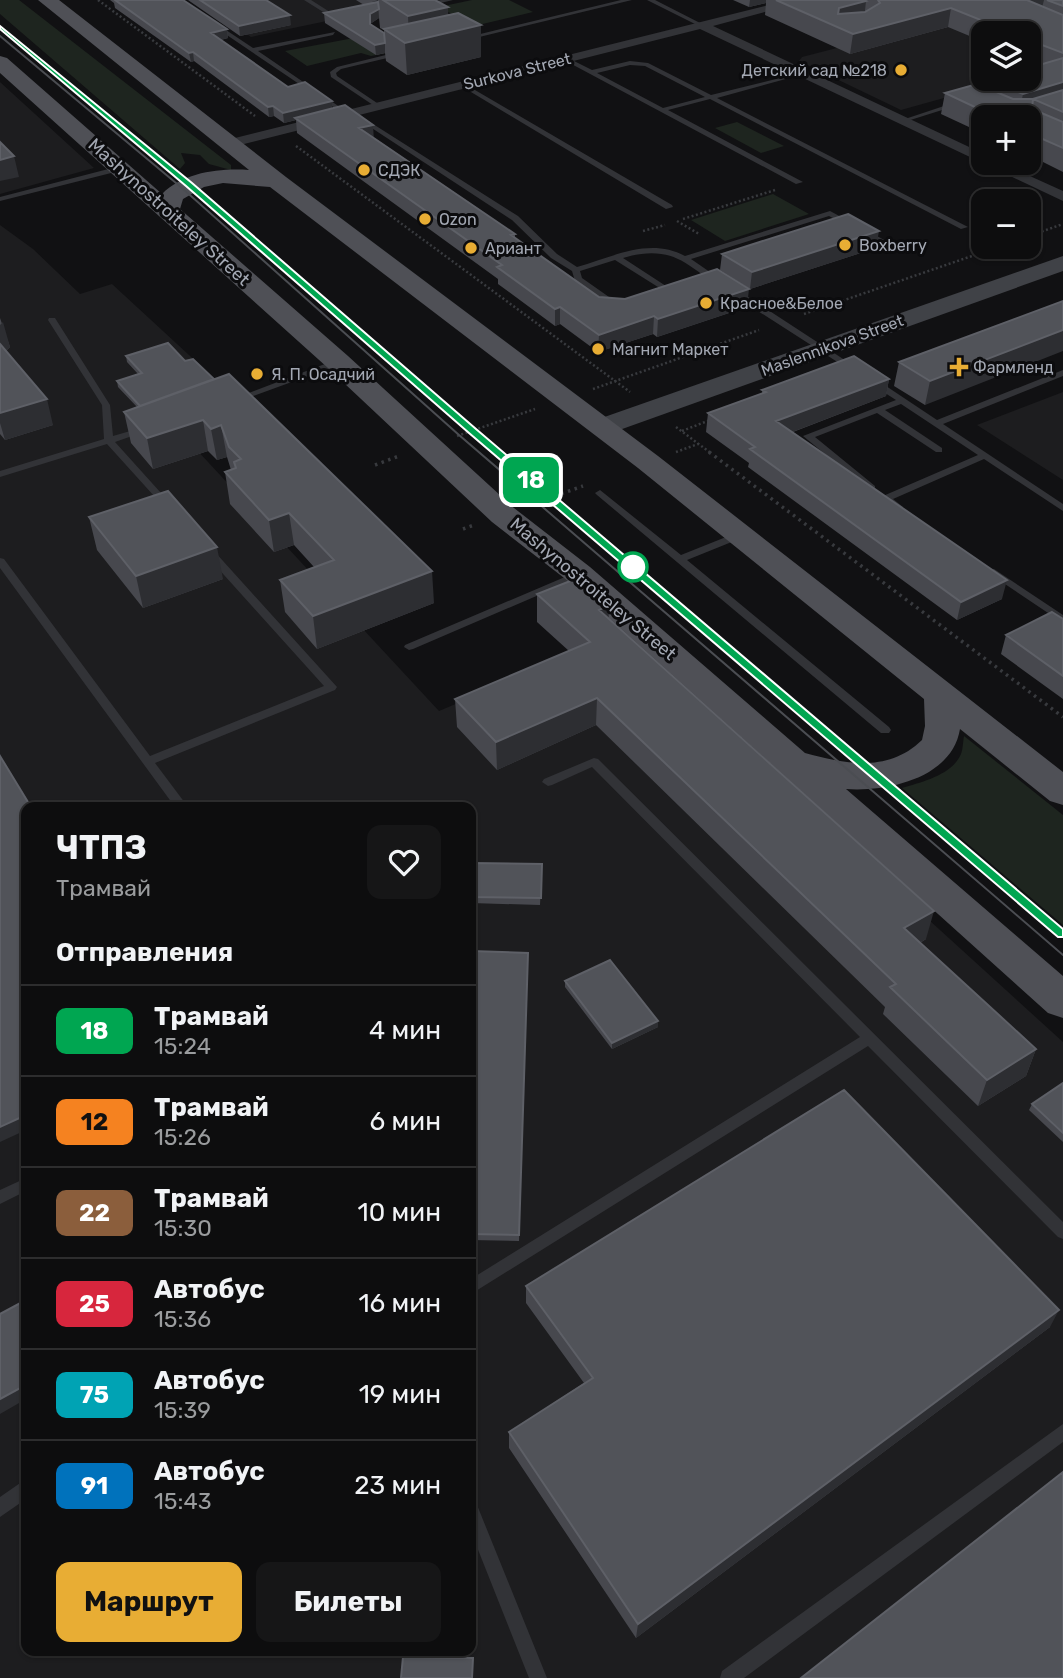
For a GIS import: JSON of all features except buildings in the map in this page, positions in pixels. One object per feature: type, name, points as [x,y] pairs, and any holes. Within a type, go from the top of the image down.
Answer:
[{"type":"main road","points":[[47,0],[232,143],[278,182],[740,535],[1063,792]]},
{"type":"main road","name":"Mashynostroiteley Street","points":[[0,62],[338,362],[503,515],[579,574],[1063,1001]]},
{"type":"main road","points":[[168,211],[172,196],[189,184],[204,180],[240,176],[278,182]]},
{"type":"main road","points":[[791,760],[825,773],[859,779],[901,770],[925,758],[938,745],[944,726],[941,696]]},
{"type":"street","name":"Surkova Street","points":[[232,143],[803,0]]},
{"type":"street","points":[[701,25],[971,153]]},
{"type":"street","points":[[1016,175],[1063,197]]},
{"type":"street","name":"Maslennikova Street","points":[[601,427],[1062,264]]},
{"type":"lane","points":[[307,0],[330,14]]},
{"type":"lane","points":[[430,11],[434,3],[450,0]]},
{"type":"lane","points":[[461,40],[629,0]]},
{"type":"lane","points":[[650,0],[701,25]]},
{"type":"lane","points":[[418,13],[430,11],[441,17]]},
{"type":"lane","points":[[210,21],[350,114],[515,218],[554,256],[576,270],[578,279],[616,306],[629,302]]},
{"type":"lane","points":[[463,30],[474,37]]},
{"type":"lane","points":[[252,50],[333,33]]},
{"type":"lane","points":[[378,107],[334,77],[333,72],[339,68],[410,51],[397,44]]},
{"type":"lane","points":[[566,59],[799,182]]},
{"type":"lane","points":[[592,72],[630,63],[646,64],[964,227]]},
{"type":"lane","points":[[662,110],[802,73]]},
{"type":"lane","points":[[463,85],[668,207]]},
{"type":"lane","points":[[902,121],[961,103]]},
{"type":"lane","points":[[0,199],[120,168]]},
{"type":"lane","points":[[683,259],[830,213],[886,243]]},
{"type":"lane","points":[[576,270],[646,250],[661,250],[683,259],[824,348],[1061,505]]},
{"type":"lane","points":[[618,258],[666,290]]},
{"type":"lane","points":[[699,280],[710,276]]},
{"type":"lane","points":[[653,294],[677,287]]},
{"type":"lane","points":[[52,320],[106,405],[109,441],[174,513]]},
{"type":"lane","points":[[223,404],[338,362]]},
{"type":"lane","points":[[936,423],[1063,373]]},
{"type":"lane","points":[[902,401],[808,436],[909,514]]},
{"type":"lane","points":[[878,410],[939,450]]},
{"type":"lane","points":[[0,474],[159,426]]},
{"type":"lane","points":[[886,498],[984,456]]},
{"type":"lane","points":[[600,493],[885,730]]},
{"type":"lane","points":[[680,559],[740,535]]},
{"type":"lane","points":[[148,761],[331,687],[202,544]]},
{"type":"lane","points":[[0,561],[178,802]]},
{"type":"lane","points":[[989,569],[1063,620]]},
{"type":"lane","points":[[409,648],[579,574]]},
{"type":"lane","points":[[548,782],[594,762],[1063,1232]]},
{"type":"lane","points":[[476,1284],[869,1038]]},
{"type":"lane","points":[[0,1197],[21,1186]]},
{"type":"lane","points":[[729,1678],[1063,1432]]},
{"type":"lane","points":[[0,1508],[21,1492]]},
{"type":"lane","points":[[476,1523],[538,1678]]},
{"type":"path","points":[[98,0],[653,409],[1063,717]]},
{"type":"path","points":[[668,207],[677,221],[721,247]]},
{"type":"path","points":[[1041,232],[1061,226]]},
{"type":"path","points":[[374,465],[614,381]]},
{"type":"shaded area","points":[[0,0],[19,0],[231,165],[231,170],[209,164],[200,155],[181,153],[185,163],[180,169],[0,14]]},
{"type":"shaded area","points":[[196,0],[427,0],[251,37]]},
{"type":"shaded area","points":[[472,0],[509,0],[533,12],[474,26],[439,7]]},
{"type":"shaded area","name":"Детский сад №218","points":[[926,25],[971,28],[971,90],[901,110],[799,61],[802,57]]},
{"type":"shaded area","points":[[359,37],[392,52],[371,56],[361,53],[307,66],[285,51]]},
{"type":"shaded area","points":[[0,82],[94,168],[0,194]]},
{"type":"shaded area","points":[[737,122],[784,146],[761,153],[715,128]]},
{"type":"shaded area","points":[[773,194],[809,214],[725,241],[691,220]]},
{"type":"shaded area","points":[[0,225],[33,249],[80,294],[112,284],[215,379],[144,393],[439,711],[617,636],[1063,1042],[1063,1678],[0,1678]]},
{"type":"shaded area","points":[[1063,392],[1063,480],[977,425]]},
{"type":"shaded area","points":[[964,736],[1063,815],[1063,925],[902,788],[936,777],[951,767],[961,754]]},
{"type":"tram line","name":"18","points":[[0,28],[189,184],[472,431],[1063,933]]},
{"type":"tram line","points":[[0,36],[182,188],[459,435],[1063,955]]},
{"type":"tram line","points":[[352,326],[1063,933]]},
{"type":"place","name":"Детский сад №218","points":[[901,70]]},
{"type":"place","name":"СДЭК","points":[[364,170]]},
{"type":"place","name":"Ozon","points":[[425,219]]},
{"type":"place","name":"Boxberry","points":[[845,245]]},
{"type":"place","name":"Ариант","points":[[471,248]]},
{"type":"place","name":"Красное&Белое","points":[[706,303]]},
{"type":"place","name":"Магнит Маркет","points":[[598,349]]},
{"type":"place","name":"Фармленд","points":[[959,367]]},
{"type":"place","name":"Я. П. Осадчий","points":[[257,374]]}]
